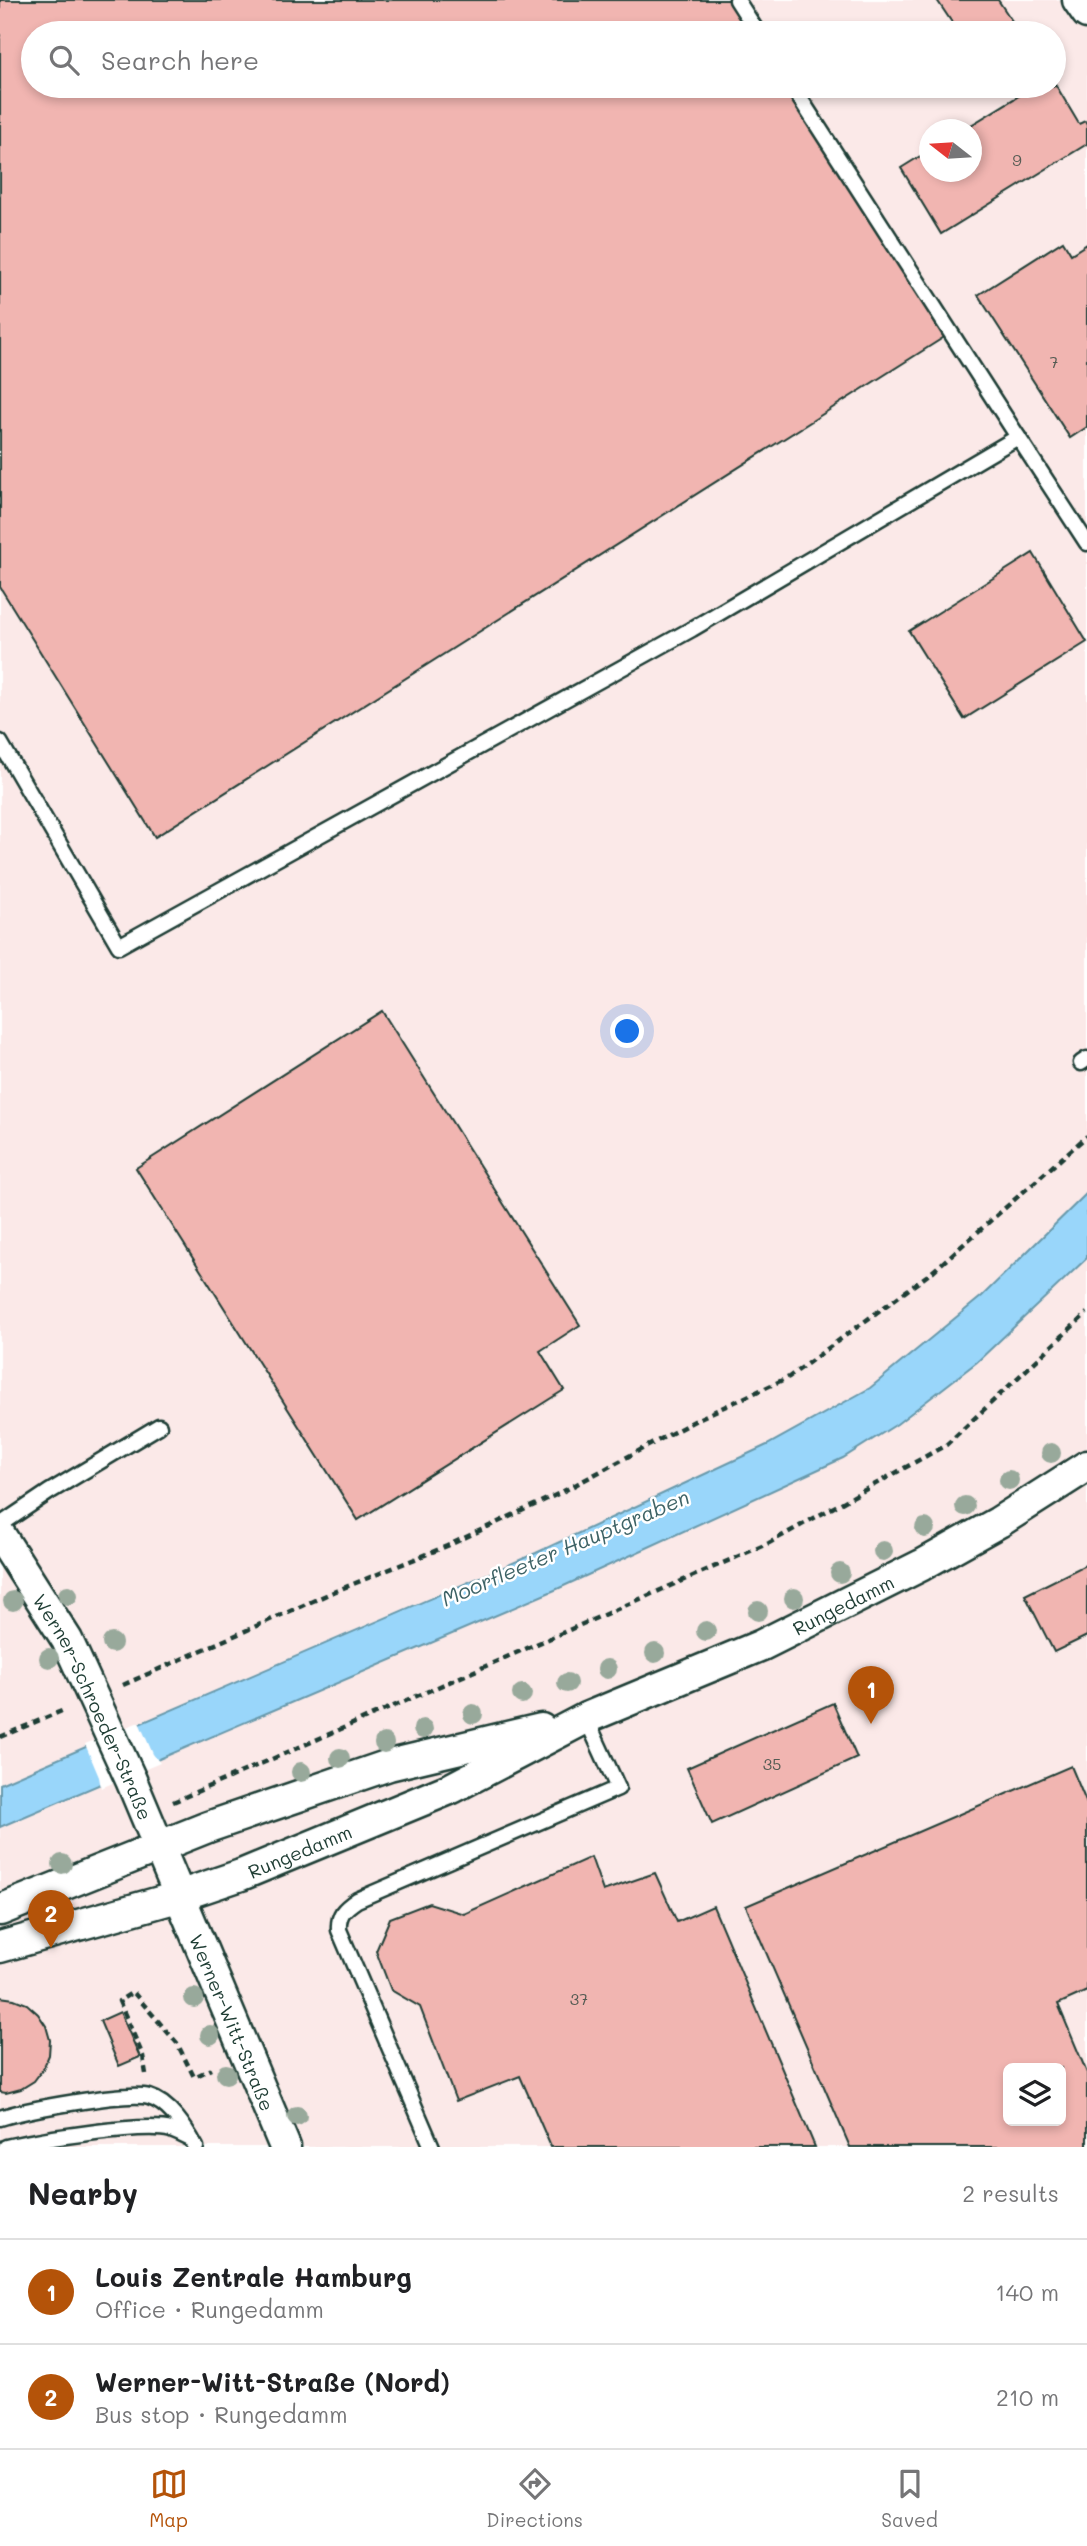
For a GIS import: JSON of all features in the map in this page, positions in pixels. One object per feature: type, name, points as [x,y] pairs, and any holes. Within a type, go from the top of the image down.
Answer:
[{"type":"street","points":[[1079,0],[1087,13]]},
{"type":"street","name":"Rungedamm","points":[[0,1947],[180,1896],[241,1875],[452,1788],[586,1718],[762,1645],[922,1565],[999,1522],[1087,1466]]},
{"type":"street","name":"Werner-Schroeder-Straße","points":[[1,1534],[67,1640],[180,1896]]},
{"type":"street","name":"Rungedamm","points":[[0,1910],[208,1827],[389,1765],[586,1718]]},
{"type":"street","name":"Werner-Witt-Straße","points":[[180,1896],[285,2147]]},
{"type":"lane","points":[[737,0],[750,21]]},
{"type":"lane","points":[[800,98],[1087,543]]},
{"type":"lane","points":[[0,743],[119,946],[692,629],[1018,437]]},
{"type":"lane","points":[[1,1534],[49,1492],[159,1426]]},
{"type":"lane","points":[[432,2147],[339,1930],[339,1919],[345,1908],[357,1900],[618,1788],[586,1718]]},
{"type":"lane","points":[[0,2118],[115,2096],[150,2098],[167,2108],[194,2143]]},
{"type":"lane","points":[[6,2147],[119,2130],[155,2129],[169,2129],[194,2143]]},
{"type":"path","points":[[118,1687],[319,1598],[447,1546],[562,1492],[700,1418],[789,1377],[932,1272],[1087,1136]]},
{"type":"path","points":[[145,1814],[769,1543],[946,1445],[1087,1313]]},
{"type":"path","points":[[0,1737],[68,1708]]},
{"type":"path","points":[[150,2098],[143,2056],[119,2001],[133,1992],[177,2043],[194,2077],[211,2069]]},
{"type":"shaded area","points":[[0,0],[1087,0],[1087,2147],[0,2147]]},
{"type":"water","name":"Moorfleeter Hauptgraben","points":[[1087,1193],[1087,1258],[977,1362],[897,1424],[843,1458],[555,1590],[0,1827],[0,1784],[536,1553],[767,1445],[870,1388],[982,1296]]},
{"type":"pier","points":[[139,1722],[153,1754],[160,1763],[101,1788],[85,1744]]},
{"type":"building","points":[[0,0],[730,0],[744,21],[21,21],[21,98],[793,98],[946,336],[155,837],[0,587]]},
{"type":"building","points":[[937,0],[998,0],[1012,21],[951,21]]},
{"type":"building","points":[[1015,98],[1064,98],[1079,124],[1085,121],[1087,124],[1087,144],[941,234],[901,168],[919,157],[919,182],[982,182],[981,119]]},
{"type":"building","points":[[1063,241],[1071,254],[1087,244],[1087,427],[1070,438],[978,295]]},
{"type":"building","points":[[1033,553],[1087,642],[964,719],[909,631]]},
{"type":"building","points":[[382,1011],[580,1325],[540,1351],[564,1390],[358,1520],[136,1168]]},
{"type":"building","points":[[1087,1564],[1087,1636],[1054,1652],[1025,1595]]},
{"type":"building","points":[[833,1703],[857,1758],[712,1824],[687,1768]]},
{"type":"building","points":[[1071,1766],[1087,1804],[1087,1991],[1058,2004],[1087,2073],[1087,2147],[850,2147],[746,1906]]},
{"type":"building","points":[[591,1857],[603,1891],[655,1873],[677,1922],[713,1906],[815,2147],[551,2147],[520,2076],[456,2101],[420,2007],[391,1990],[376,1951],[390,1918],[429,1903],[464,1914]]},
{"type":"building","points":[[0,1997],[27,2004],[46,2026],[50,2040],[49,2055],[34,2081],[21,2089],[6,2093],[0,2092]]},
{"type":"building","points":[[120,2012],[140,2057],[119,2066],[100,2021]]},
{"type":"place","name":"Louis Zentrale Hamburg","points":[[871,1724]]},
{"type":"place","name":"Werner-Witt-Straße (Nord)","points":[[51,1948]]}]
